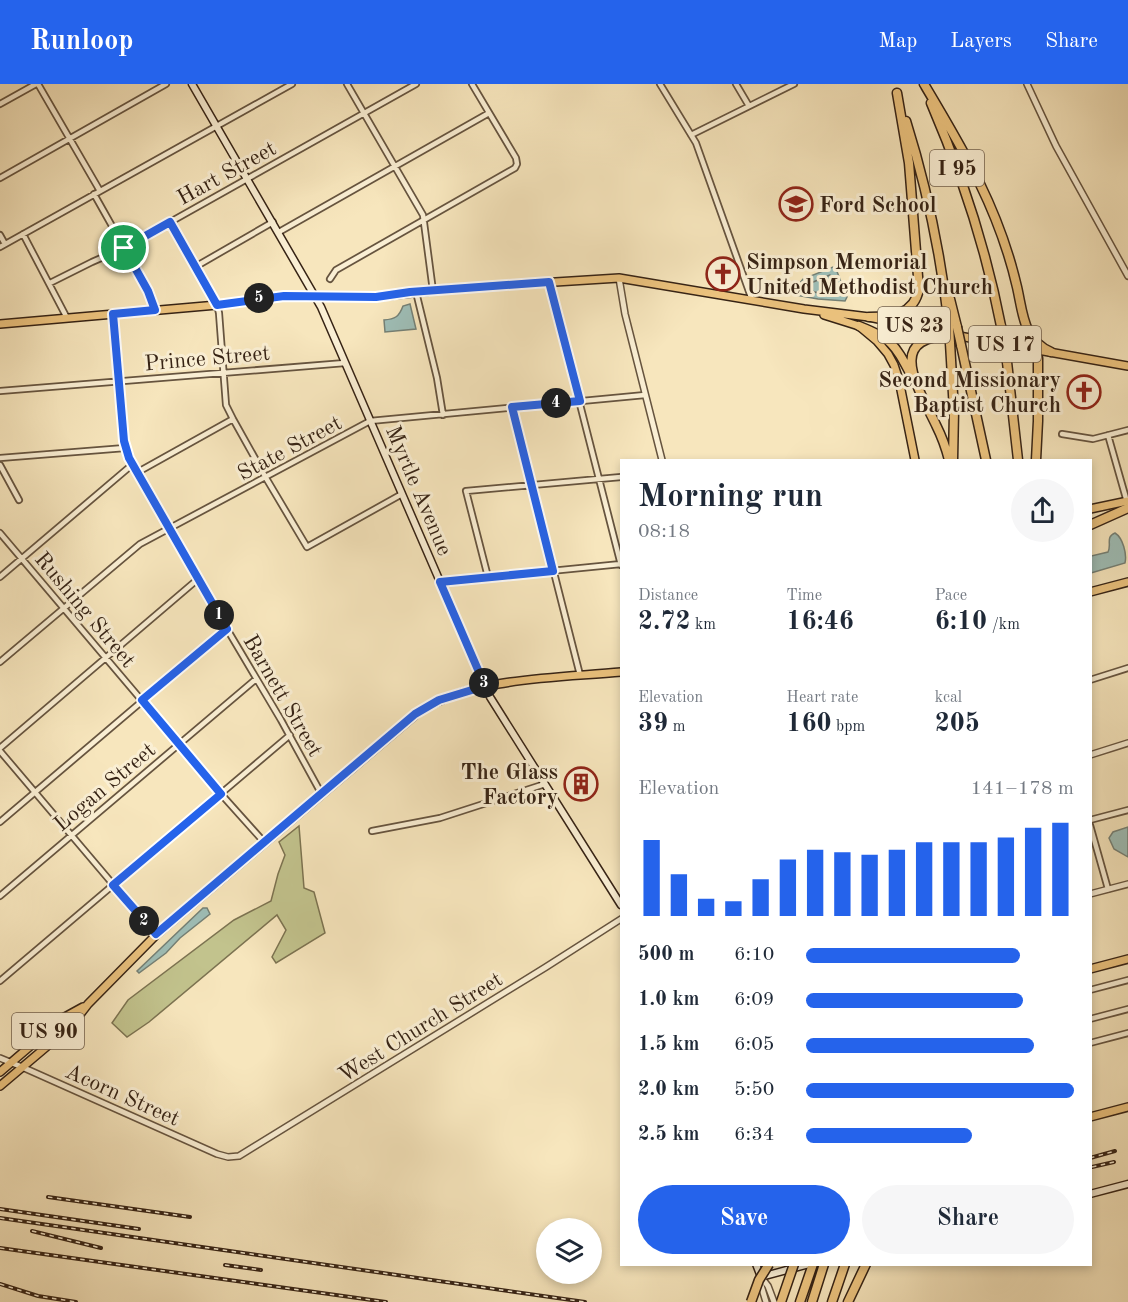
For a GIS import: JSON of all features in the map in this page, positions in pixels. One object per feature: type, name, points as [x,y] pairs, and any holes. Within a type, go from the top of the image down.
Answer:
[{"type":"highway","name":"I 95","points":[[923,84],[966,194],[985,255],[1007,362],[1018,459]]},
{"type":"highway","points":[[923,84],[969,160],[993,212],[1009,256],[1028,331],[1040,345],[1051,352]]},
{"type":"highway","name":"I 95","points":[[895,88],[924,184],[956,333]]},
{"type":"highway","points":[[868,317],[903,312],[913,303],[919,289],[910,171],[895,88]]},
{"type":"highway","points":[[859,326],[882,335],[892,344],[917,387]]},
{"type":"highway","points":[[951,459],[954,411],[950,343],[956,333]]},
{"type":"highway","points":[[956,333],[986,459]]},
{"type":"highway","name":"US 17","points":[[951,459],[917,387],[911,363],[914,353],[926,340],[935,336],[956,333]]},
{"type":"highway","points":[[1029,349],[1036,353],[1038,359],[1036,459]]},
{"type":"highway","points":[[1092,524],[1128,504]]},
{"type":"highway","points":[[751,1302],[759,1280],[768,1266]]},
{"type":"highway","points":[[781,1302],[793,1266]]},
{"type":"highway","points":[[800,1302],[810,1266]]},
{"type":"highway","points":[[812,1302],[823,1266]]},
{"type":"highway","points":[[832,1302],[844,1266]]},
{"type":"highway","points":[[848,1302],[865,1266]]},
{"type":"main road","name":"Myrtle Avenue","points":[[192,84],[316,296],[490,697],[620,904]]},
{"type":"main road","name":"US 23","points":[[0,324],[217,305],[279,296],[361,297],[618,278],[956,333]]},
{"type":"main road","name":"US 23","points":[[804,309],[859,326],[885,349],[894,364],[900,386],[915,459]]},
{"type":"main road","name":"US 17","points":[[956,333],[1029,349],[1128,366]]},
{"type":"main road","points":[[1092,509],[1128,504]]},
{"type":"main road","points":[[1092,591],[1128,582]]},
{"type":"main road","name":"US 90","points":[[0,1086],[71,1026],[88,1004],[156,934],[420,711],[439,700],[485,686],[515,681],[620,672]]},
{"type":"main road","points":[[1092,968],[1128,959]]},
{"type":"main road","name":"US 90","points":[[0,1072],[63,1018],[88,1004]]},
{"type":"main road","points":[[1092,1116],[1128,1107]]},
{"type":"main road","points":[[1092,1193],[1128,1184]]},
{"type":"main road","points":[[757,1266],[761,1277],[803,1266]]},
{"type":"street","points":[[0,104],[37,84],[100,191]]},
{"type":"street","points":[[0,178],[166,84]]},
{"type":"street","points":[[0,235],[3,246],[292,84]]},
{"type":"street","points":[[347,84],[425,220],[433,291]]},
{"type":"street","name":"Hart Street","points":[[50,283],[124,248],[416,84]]},
{"type":"street","points":[[330,279],[336,270],[513,170],[517,164],[516,158],[472,84]]},
{"type":"street","points":[[660,84],[691,135],[700,155],[752,300]]},
{"type":"street","points":[[736,84],[749,106]]},
{"type":"street","points":[[691,135],[794,84]]},
{"type":"street","points":[[1027,84],[1056,146],[1128,276]]},
{"type":"street","points":[[279,232],[489,113]]},
{"type":"street","points":[[93,194],[148,291],[155,310]]},
{"type":"street","points":[[170,222],[217,305],[226,405],[307,547],[402,494]]},
{"type":"street","points":[[195,267],[273,222]]},
{"type":"street","points":[[23,234],[67,318]]},
{"type":"street","points":[[618,278],[662,459]]},
{"type":"street","points":[[549,282],[620,561]]},
{"type":"street","points":[[416,292],[437,378],[443,414]]},
{"type":"street","name":"Barnett Street","points":[[113,314],[125,448],[321,793]]},
{"type":"street","name":"Prince Street","points":[[0,391],[345,363]]},
{"type":"street","name":"State Street","points":[[0,662],[140,544],[370,421],[645,395]]},
{"type":"street","points":[[512,407],[580,676]]},
{"type":"street","points":[[138,472],[233,419]]},
{"type":"street","points":[[1062,434],[1093,439],[1128,430]]},
{"type":"street","points":[[1108,435],[1128,504]]},
{"type":"street","points":[[0,458],[125,448]]},
{"type":"street","points":[[0,577],[133,464]]},
{"type":"street","points":[[0,465],[19,500]]},
{"type":"street","points":[[488,577],[466,491],[620,477]]},
{"type":"street","name":"Rushing Street","points":[[0,533],[264,842]]},
{"type":"street","points":[[440,582],[620,565]]},
{"type":"street","points":[[156,934],[0,749],[198,579]]},
{"type":"street","points":[[0,822],[227,629]]},
{"type":"street","points":[[1092,679],[1128,668]]},
{"type":"street","name":"Logan Street","points":[[0,896],[256,679]]},
{"type":"street","points":[[0,981],[290,735]]},
{"type":"street","points":[[1092,754],[1128,743]]},
{"type":"street","points":[[372,831],[440,818],[545,784]]},
{"type":"street","points":[[1092,819],[1128,810]]},
{"type":"street","points":[[1092,832],[1108,889]]},
{"type":"street","points":[[1092,893],[1128,884]]},
{"type":"street","name":"West Church Street","points":[[234,1157],[252,1149],[620,920]]},
{"type":"street","points":[[1092,989],[1128,980]]},
{"type":"street","points":[[1092,1018],[1128,1009]]},
{"type":"street","points":[[1092,1042],[1128,1033]]},
{"type":"street","name":"Acorn Street","points":[[0,1058],[217,1154],[234,1157]]},
{"type":"street","points":[[761,1277],[761,1287],[766,1302]]},
{"type":"street","points":[[761,1277],[768,1286],[774,1302]]},
{"type":"green space","points":[[299,826],[304,888],[314,892],[325,933],[276,963],[272,957],[286,930],[277,915],[149,1022],[127,1037],[112,1023],[128,1000],[234,920],[271,901],[285,855],[279,842]]},
{"type":"water","points":[[833,267],[836,269],[847,297],[845,301],[790,294],[799,289],[799,284],[803,279]]},
{"type":"water","points":[[410,304],[416,329],[385,332],[384,320],[396,317],[403,306]]},
{"type":"water","points":[[1115,533],[1124,546],[1125,563],[1092,573],[1092,556],[1108,552],[1109,539]]},
{"type":"water","points":[[1128,827],[1128,857],[1114,849],[1109,838],[1113,832]]},
{"type":"water","points":[[203,908],[207,908],[210,914],[180,938],[166,953],[139,973],[137,971]]},
{"type":"railway","points":[[1092,1157],[1115,1151]]},
{"type":"railway","points":[[1092,1167],[1114,1162]]},
{"type":"railway","points":[[48,1197],[190,1217]]},
{"type":"railway","points":[[0,1209],[139,1229]]},
{"type":"railway","points":[[0,1218],[585,1302]]},
{"type":"railway","points":[[32,1231],[101,1248]]},
{"type":"railway","points":[[0,1248],[386,1302]]},
{"type":"railway","points":[[225,1265],[261,1270]]},
{"type":"railway","points":[[0,1284],[38,1296],[76,1302]]},
{"type":"place","name":"Ford School","points":[[796,204]]},
{"type":"place","name":"Simpson Memorial United Methodist Church","points":[[723,274]]},
{"type":"place","name":"Second Missionary Baptist Church","points":[[1084,392]]},
{"type":"place","name":"The Glass Factory","points":[[581,784]]},
{"type":"route","points":[[170,222],[217,305],[284,296],[376,297],[410,292],[549,282],[580,401],[512,407],[553,571],[440,582],[485,686],[439,700],[415,714],[156,934],[113,885],[221,794],[142,700],[227,629],[125,448],[113,314],[155,310],[148,291],[124,248],[170,222]]}]
